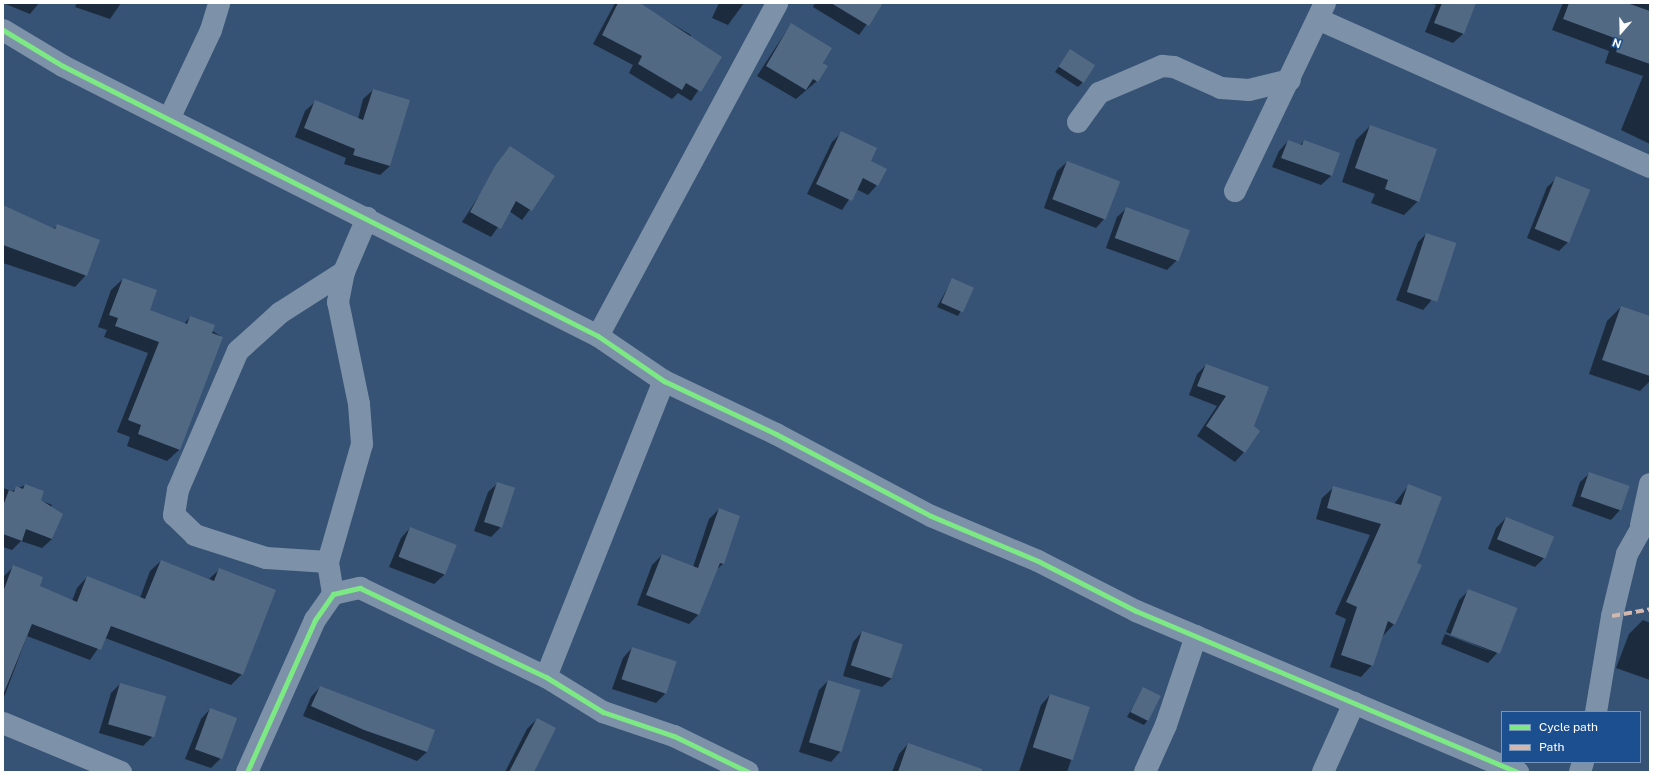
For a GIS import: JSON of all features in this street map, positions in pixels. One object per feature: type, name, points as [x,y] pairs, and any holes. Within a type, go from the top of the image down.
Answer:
[{"type":"street","points":[[169,119],[211,30],[218,3]]},
{"type":"street","points":[[598,336],[777,3]]},
{"type":"street","points":[[1235,191],[1323,12],[1650,167]]},
{"type":"street","points":[[3,30],[169,119],[598,336],[664,381],[776,434],[931,516],[1038,561],[1136,611],[1518,772]]},
{"type":"street","points":[[1078,122],[1099,93],[1162,66],[1174,67],[1221,88],[1249,90],[1290,80]]},
{"type":"street","points":[[333,594],[328,562],[362,444],[359,404],[338,302],[344,272],[367,218]]},
{"type":"street","points":[[328,562],[266,558],[195,535],[174,515],[178,490],[238,352],[280,313],[344,272]]},
{"type":"street","points":[[546,677],[664,381]]},
{"type":"street","points":[[1596,711],[1612,616],[1627,554],[1645,519],[1650,484]]},
{"type":"street","points":[[247,772],[315,620],[333,594],[360,588],[546,677],[603,712],[674,736],[748,772]]},
{"type":"street","points":[[1145,772],[1166,724],[1196,636]]},
{"type":"street","points":[[1323,772],[1354,703]]},
{"type":"street","points":[[3,723],[121,772]]},
{"type":"building","points":[[618,3],[640,3],[722,57],[701,92],[686,83],[682,90],[638,64],[642,56],[602,35]]},
{"type":"building","points":[[831,3],[883,3],[869,26]]},
{"type":"building","points":[[1442,3],[1476,3],[1464,34],[1434,23]]},
{"type":"building","points":[[1569,3],[1627,3],[1650,11],[1650,64],[1616,52],[1620,40],[1563,19]]},
{"type":"building","points":[[791,23],[832,48],[823,63],[828,66],[818,82],[813,79],[806,90],[766,66]]},
{"type":"building","points":[[1070,49],[1095,65],[1084,83],[1059,67]]},
{"type":"building","points":[[373,89],[410,100],[390,166],[353,155],[355,149],[304,128],[315,100],[363,120]]},
{"type":"building","points":[[1370,125],[1437,149],[1419,202],[1385,189],[1388,180],[1355,168]]},
{"type":"building","points":[[841,131],[877,148],[871,161],[887,169],[878,186],[863,178],[852,201],[816,184]]},
{"type":"building","points":[[1288,140],[1302,145],[1304,140],[1340,153],[1332,176],[1281,158]]},
{"type":"building","points":[[510,146],[555,176],[532,211],[516,201],[501,229],[470,212],[495,166]]},
{"type":"building","points":[[1067,161],[1120,181],[1106,220],[1052,199]]},
{"type":"building","points":[[1556,176],[1590,190],[1569,243],[1535,229]]},
{"type":"building","points":[[3,205],[55,229],[57,224],[100,240],[87,276],[3,245]]},
{"type":"building","points":[[1126,207],[1190,230],[1179,261],[1115,238]]},
{"type":"building","points":[[1426,233],[1456,243],[1437,302],[1407,292]]},
{"type":"building","points":[[123,278],[157,290],[150,310],[187,324],[190,316],[215,325],[212,333],[223,337],[180,450],[138,434],[141,425],[128,420],[159,342],[115,326],[118,318],[109,315]]},
{"type":"building","points":[[952,278],[974,288],[963,312],[941,303]]},
{"type":"building","points":[[1621,306],[1650,316],[1650,376],[1602,360]]},
{"type":"building","points":[[1206,364],[1269,387],[1254,426],[1260,431],[1245,453],[1206,426],[1226,396],[1197,386]]},
{"type":"building","points":[[1589,472],[1630,486],[1621,511],[1581,497]]},
{"type":"building","points":[[497,482],[515,488],[502,528],[484,522]]},
{"type":"building","points":[[25,484],[44,491],[41,500],[63,514],[52,539],[26,529],[22,541],[3,534],[3,506],[9,490],[14,492],[16,486],[23,489]]},
{"type":"building","points":[[1408,484],[1442,497],[1417,563],[1422,565],[1395,625],[1388,621],[1373,666],[1341,655],[1357,607],[1346,602],[1381,524],[1327,508],[1333,486],[1401,505]]},
{"type":"building","points":[[719,508],[740,516],[724,564],[720,563],[699,615],[646,595],[662,554],[698,568]]},
{"type":"building","points":[[1506,517],[1554,536],[1545,559],[1497,539]]},
{"type":"building","points":[[410,527],[457,545],[445,575],[399,557]]},
{"type":"building","points":[[161,560],[214,581],[219,568],[276,590],[243,675],[111,626],[101,650],[32,624],[3,695],[3,592],[13,565],[43,577],[40,586],[77,602],[87,576],[145,599]]},
{"type":"building","points":[[1468,589],[1517,608],[1500,654],[1450,635]]},
{"type":"building","points":[[862,631],[903,644],[892,679],[851,665]]},
{"type":"building","points":[[632,647],[677,662],[666,694],[621,679]]},
{"type":"building","points":[[828,680],[861,690],[842,752],[809,742]]},
{"type":"building","points":[[120,683],[166,696],[154,738],[108,724]]},
{"type":"building","points":[[320,686],[435,730],[427,752],[364,730],[311,706]]},
{"type":"building","points":[[1143,687],[1161,696],[1148,721],[1130,712]]},
{"type":"building","points":[[1050,694],[1090,707],[1073,760],[1033,747]]},
{"type":"building","points":[[210,708],[237,718],[222,759],[195,749]]},
{"type":"building","points":[[537,718],[556,728],[534,772],[509,772]]},
{"type":"building","points":[[908,743],[982,769],[982,772],[898,772]]},
{"type":"marked path","points":[[1612,616],[1650,609]]},
{"type":"cycle path","points":[[3,30],[63,66],[598,336],[664,381],[776,434],[931,516],[1038,561],[1136,611],[1518,772]]},
{"type":"cycle path","points":[[247,772],[315,620],[333,594],[360,588],[546,677],[603,712],[674,736],[748,772]]}]
